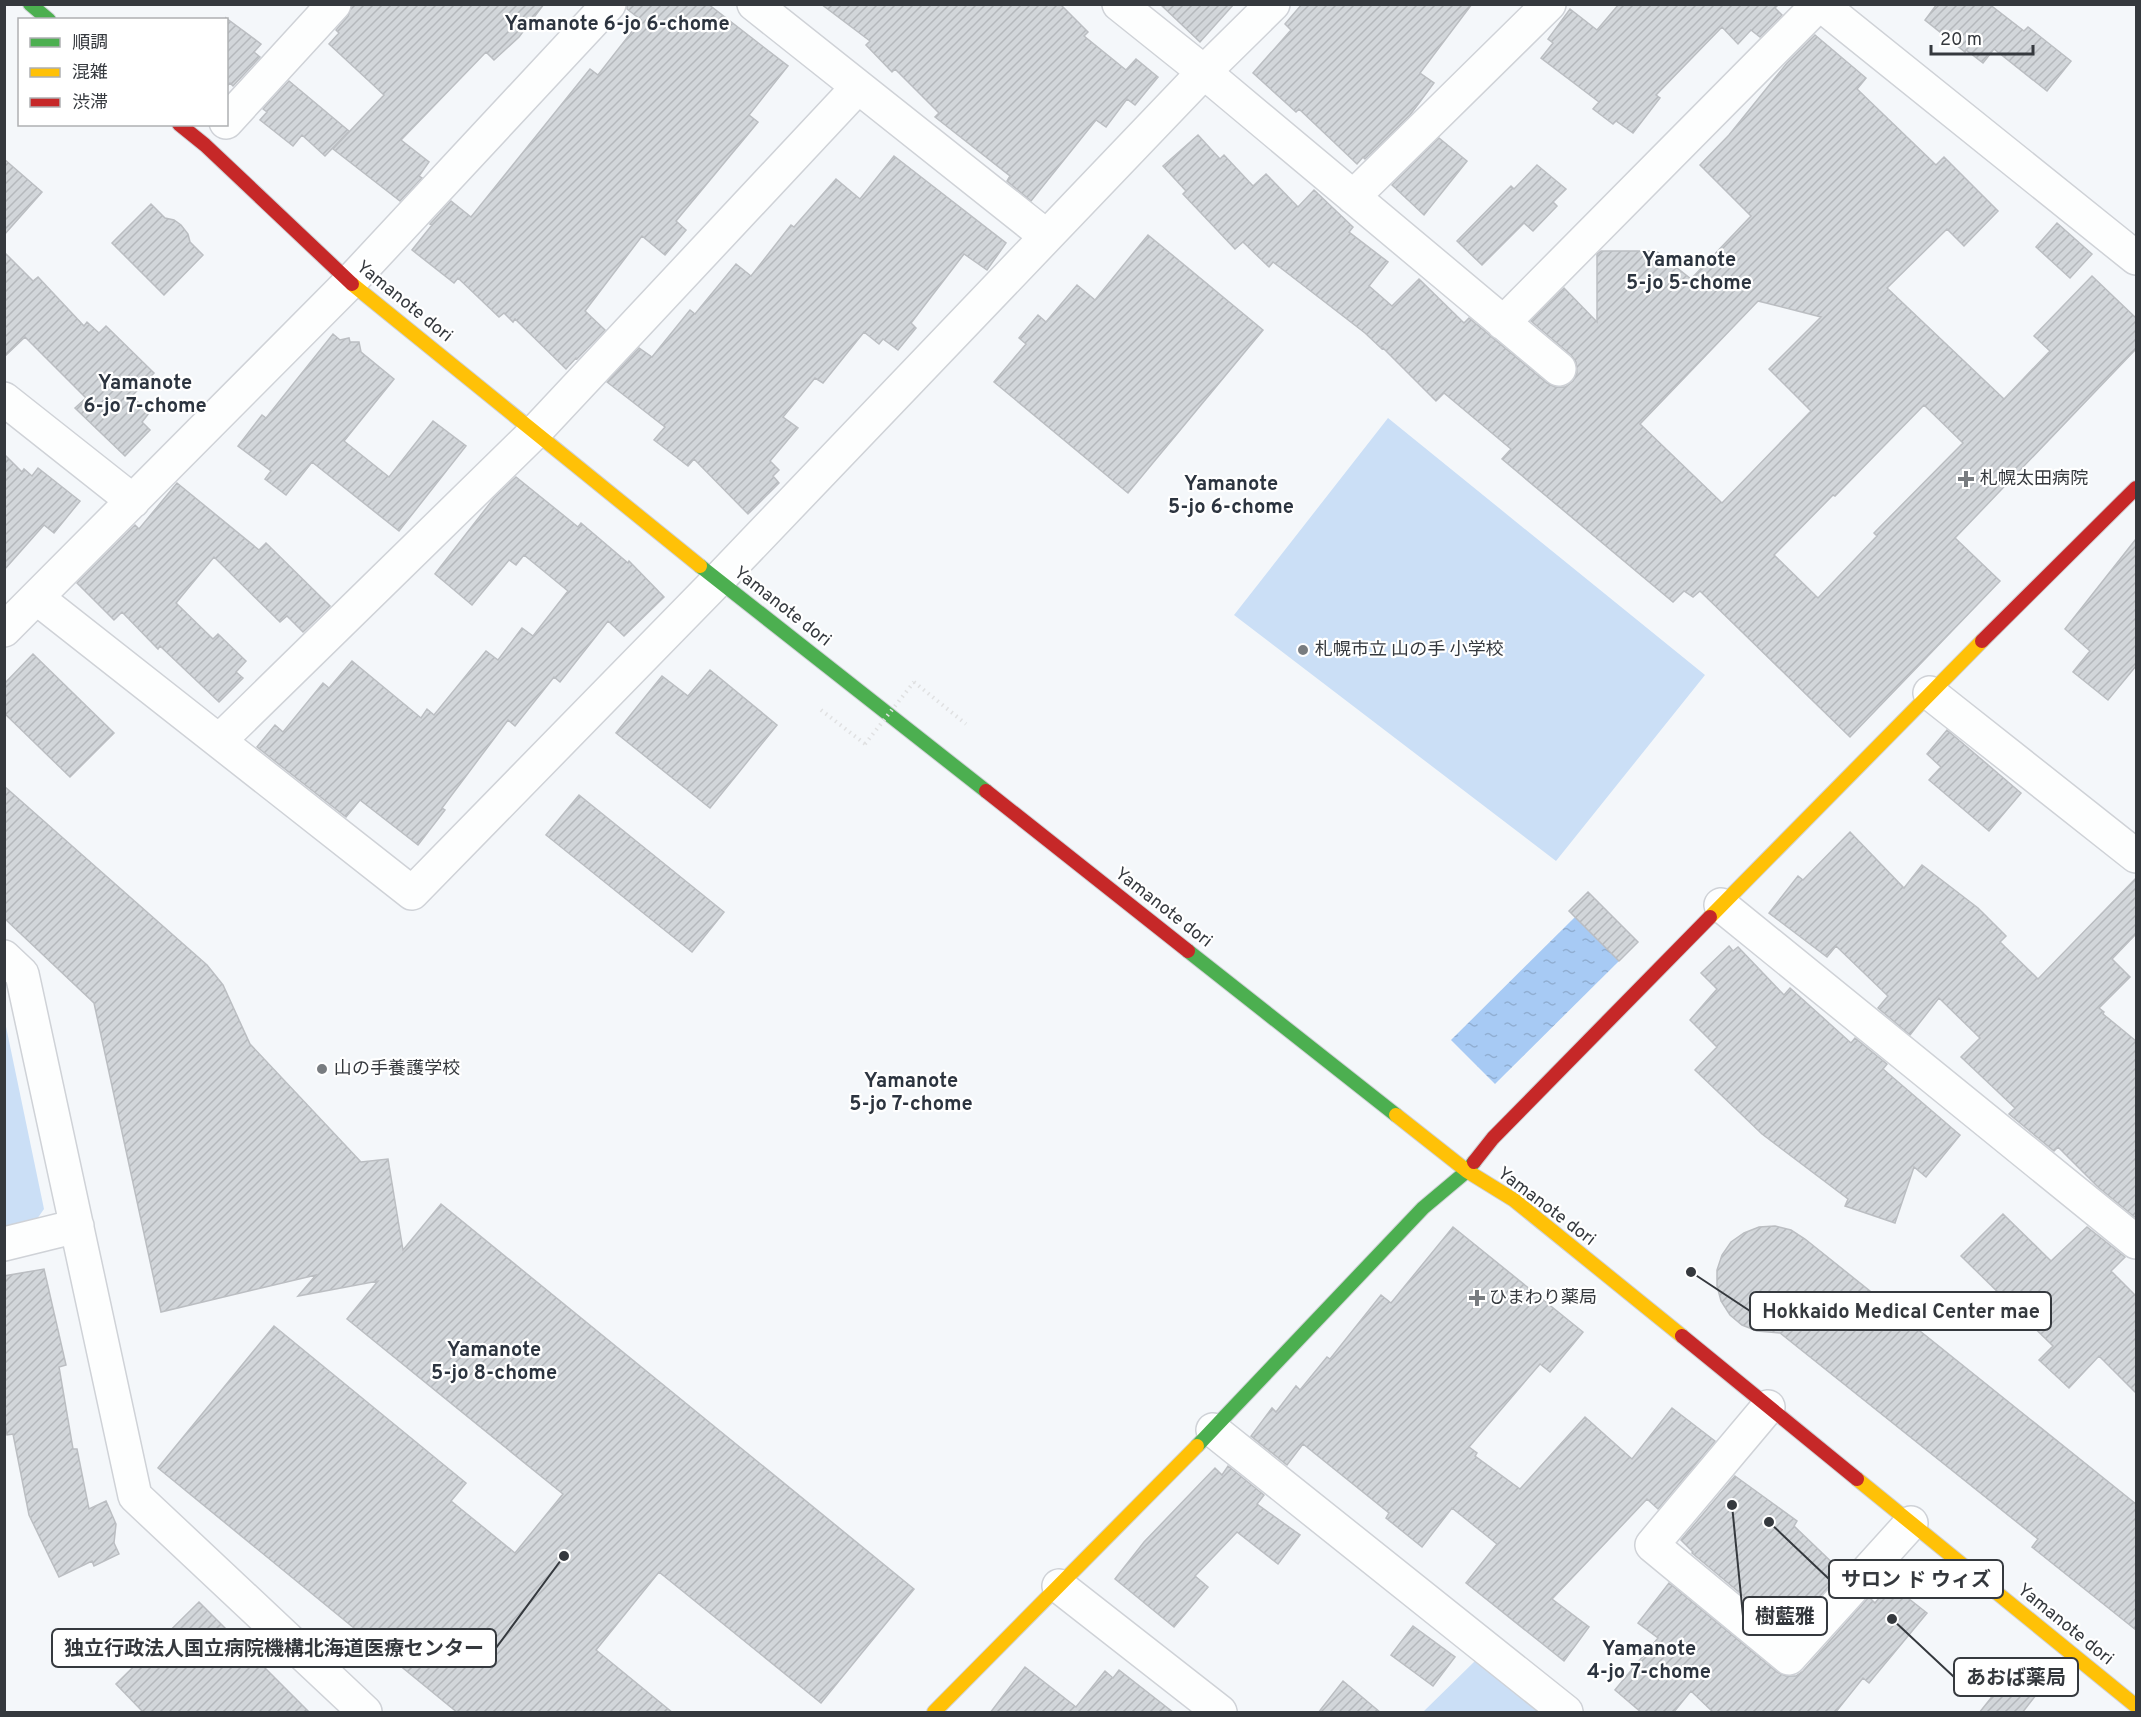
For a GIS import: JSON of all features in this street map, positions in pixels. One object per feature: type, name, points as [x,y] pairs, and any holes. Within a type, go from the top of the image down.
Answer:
[{"type":"main road","points":[[30,4],[47,18]]},
{"type":"main road","name":"Yamanote dori","points":[[192,126],[218,130],[350,282],[718,580],[1467,1171],[1514,1200],[2136,1706]]},
{"type":"main road","points":[[934,1713],[1213,1430],[1423,1208],[1467,1171],[1493,1138],[1721,905],[2136,488]]},
{"type":"street","points":[[228,119],[334,4]]},
{"type":"street","points":[[4,630],[350,282],[609,4]]},
{"type":"street","points":[[754,4],[1046,236]]},
{"type":"street","points":[[1119,4],[1204,72],[1559,369]]},
{"type":"street","points":[[37,598],[412,892],[718,580],[1204,72],[1273,4]]},
{"type":"street","points":[[1353,197],[1549,4]]},
{"type":"street","points":[[1503,323],[1819,4],[2136,258]]},
{"type":"street","points":[[219,741],[535,432],[858,87]]},
{"type":"street","points":[[4,399],[133,501]]},
{"type":"street","points":[[1930,693],[2136,856]]},
{"type":"street","points":[[1721,905],[2136,1242]]},
{"type":"street","points":[[4,957],[22,974],[135,1496],[365,1713]]},
{"type":"street","points":[[4,1244],[77,1226]]},
{"type":"street","points":[[1768,1407],[1652,1545],[1789,1659],[1911,1523]]},
{"type":"street","points":[[1213,1430],[1566,1713]]},
{"type":"street","points":[[1059,1586],[1220,1713]]},
{"type":"path","points":[[821,710],[865,744],[914,682],[966,724]]},
{"type":"shaded area","points":[[1388,418],[1705,675],[1556,861],[1234,615]]},
{"type":"shaded area","points":[[4,1017],[44,1209],[37,1219],[5,1227]]},
{"type":"shaded area","points":[[1475,1661],[1540,1712],[1423,1712]]},
{"type":"water","points":[[1575,917],[1619,961],[1495,1084],[1451,1040]]},
{"type":"building","points":[[352,4],[544,4],[519,37],[494,60],[486,52],[401,140],[429,162],[419,176],[422,178],[400,201],[333,149],[384,95],[329,44],[339,33],[336,30],[348,16]]},
{"type":"building","points":[[627,4],[708,4],[788,66],[749,115],[758,122],[676,221],[686,230],[665,255],[642,236],[585,311],[605,330],[566,369],[515,319],[513,322],[504,313],[499,317],[458,278],[454,283],[412,250],[432,225],[430,224],[451,201],[471,217],[590,69],[598,75],[641,20],[627,9]]},
{"type":"building","points":[[821,4],[1060,4],[1088,32],[1084,36],[1126,70],[1136,59],[1158,77],[1135,105],[1127,99],[1106,127],[1096,120],[1031,201],[1007,181],[1010,176],[935,117],[939,113],[895,69],[892,72],[866,45],[870,41]]},
{"type":"building","points":[[1160,4],[1234,4],[1200,42]]},
{"type":"building","points":[[1302,4],[1472,4],[1420,73],[1434,83],[1410,115],[1357,164],[1299,109],[1296,112],[1253,73],[1291,30],[1285,24]]},
{"type":"building","points":[[1619,4],[1779,4],[1775,8],[1782,15],[1760,37],[1751,30],[1738,44],[1722,27],[1656,95],[1660,98],[1633,133],[1616,121],[1613,124],[1593,109],[1599,102],[1541,58],[1553,43],[1548,39],[1570,9],[1597,30]]},
{"type":"building","points":[[1937,4],[1989,4],[2024,31],[2028,27],[2071,61],[2047,91],[1994,49],[1983,63],[1966,50],[1965,52],[1925,20]]},
{"type":"building","points":[[228,19],[261,44],[254,52],[260,57],[233,86],[230,83],[228,85]]},
{"type":"building","points":[[1815,35],[1866,78],[1857,89],[1936,165],[1944,157],[1998,211],[1964,246],[1947,229],[1887,288],[2004,399],[2050,351],[2034,336],[2092,276],[2136,318],[2136,349],[1955,538],[2000,581],[1850,737],[1700,591],[1693,597],[1684,591],[1673,602],[1502,459],[1511,449],[1444,393],[1436,401],[1383,348],[1273,262],[1269,267],[1243,242],[1235,249],[1183,194],[1186,191],[1163,166],[1198,135],[1220,159],[1224,155],[1253,186],[1266,174],[1298,207],[1314,190],[1353,227],[1349,232],[1388,262],[1369,286],[1392,306],[1419,279],[1464,323],[1469,318],[1547,383],[1555,387],[1565,387],[1573,381],[1577,373],[1576,362],[1571,355],[1531,321],[1564,288],[1597,322],[1597,254],[1601,251],[1656,251],[1691,279],[1751,216],[1700,165],[1729,135],[1787,63]],"holes":[[[1758,301],[1821,317],[1769,369],[1811,411],[1722,503],[1640,424]],[[1924,405],[1963,443],[1874,533],[1877,536],[1818,598],[1774,555]]]},
{"type":"building","points":[[289,81],[349,131],[325,156],[302,135],[293,146],[260,120],[267,112],[263,109]]},
{"type":"building","points":[[1439,138],[1467,161],[1424,215],[1392,185]]},
{"type":"building","points":[[894,156],[1006,243],[987,270],[964,254],[911,323],[916,328],[898,350],[883,339],[879,344],[864,332],[823,383],[815,378],[783,417],[798,428],[770,461],[779,470],[773,476],[779,483],[748,514],[694,459],[688,466],[654,440],[665,427],[607,382],[639,348],[652,357],[690,310],[695,314],[736,264],[751,276],[791,225],[794,227],[836,179],[860,199]]},
{"type":"building","points":[[4,159],[42,192],[4,235]]},
{"type":"building","points":[[1537,165],[1566,189],[1553,202],[1557,206],[1533,231],[1524,223],[1482,265],[1457,241],[1511,186],[1514,189]]},
{"type":"building","points":[[151,204],[165,218],[181,225],[188,234],[190,242],[203,255],[164,295],[112,243]]},
{"type":"building","points":[[2057,223],[2092,254],[2070,278],[2036,247]]},
{"type":"building","points":[[1148,235],[1263,330],[1128,493],[994,382],[1026,344],[1019,338],[1038,315],[1046,322],[1077,285],[1095,300]]},
{"type":"building","points":[[4,252],[33,281],[38,277],[84,326],[87,322],[99,333],[106,326],[154,373],[132,396],[149,413],[142,422],[150,430],[125,456],[75,408],[86,398],[25,337],[4,357]]},
{"type":"building","points":[[333,334],[340,340],[349,338],[350,342],[359,342],[361,352],[394,379],[344,441],[389,477],[433,421],[466,446],[399,531],[312,462],[286,495],[265,479],[271,471],[238,446],[262,415],[266,418]]},
{"type":"building","points":[[4,454],[22,472],[24,469],[32,476],[38,468],[80,501],[54,533],[44,525],[4,570]]},
{"type":"building","points":[[516,477],[578,527],[581,523],[628,563],[629,561],[664,597],[624,636],[608,621],[560,682],[554,677],[515,726],[508,720],[442,808],[445,810],[418,845],[360,800],[346,817],[257,747],[275,725],[283,732],[323,683],[329,688],[352,661],[421,718],[427,709],[434,715],[486,651],[498,660],[522,628],[533,636],[568,591],[524,555],[516,565],[509,560],[472,605],[435,574],[494,498]]},
{"type":"building","points":[[177,483],[259,550],[266,543],[330,606],[303,632],[287,616],[280,622],[214,557],[176,603],[213,639],[218,634],[246,661],[236,672],[243,678],[219,702],[160,646],[158,649],[122,612],[114,620],[77,583],[135,525],[139,529]]},
{"type":"building","points":[[2136,539],[2136,666],[2108,700],[2073,672],[2090,651],[2065,629]]},
{"type":"building","points":[[33,654],[114,733],[70,777],[4,713],[4,684]]},
{"type":"building","points":[[710,670],[777,725],[710,808],[616,733],[662,676],[688,696]]},
{"type":"building","points":[[1947,730],[2021,793],[1989,831],[1929,780],[1941,767],[1927,754]]},
{"type":"building","points":[[4,786],[207,965],[223,985],[250,1044],[361,1162],[388,1159],[403,1250],[441,1204],[914,1589],[821,1703],[659,1572],[596,1650],[673,1713],[458,1713],[158,1468],[274,1326],[466,1483],[451,1501],[515,1553],[563,1494],[347,1319],[378,1281],[298,1296],[316,1275],[161,1312],[94,1003],[4,918]]},
{"type":"building","points":[[579,795],[724,912],[692,952],[546,835]]},
{"type":"building","points":[[1850,832],[1904,888],[1922,865],[1978,908],[2006,936],[2000,942],[2038,979],[2136,878],[2136,934],[2112,959],[2130,977],[2099,1008],[2104,1012],[2103,1014],[2136,1041],[2136,1218],[2098,1187],[2058,1147],[2054,1151],[2009,1114],[2015,1108],[1961,1057],[1980,1038],[1939,998],[1910,1035],[1878,1008],[1888,996],[1836,946],[1827,957],[1769,913],[1798,876],[1803,880]]},
{"type":"building","points":[[1588,892],[1638,942],[1619,961],[1569,911]]},
{"type":"building","points":[[1729,946],[1733,951],[1738,947],[1784,995],[1790,988],[1851,1043],[1855,1038],[1887,1064],[1883,1069],[1960,1135],[1926,1177],[1914,1167],[1895,1223],[1845,1206],[1848,1199],[1762,1134],[1695,1070],[1717,1047],[1690,1020],[1717,989],[1701,973]]},
{"type":"building","points":[[2003,1214],[2051,1261],[2087,1227],[2125,1257],[2111,1271],[2136,1296],[2136,1393],[2099,1356],[2069,1388],[2039,1360],[2053,1346],[1961,1256]]},
{"type":"building","points":[[1775,1226],[1791,1230],[1805,1239],[2136,1504],[2136,1630],[2032,1547],[2038,1539],[1780,1333],[1757,1331],[1742,1325],[1730,1315],[1721,1301],[1717,1286],[1717,1270],[1722,1255],[1731,1242],[1744,1233],[1759,1227]]},
{"type":"building","points":[[1453,1227],[1583,1332],[1550,1372],[1540,1364],[1469,1447],[1477,1453],[1475,1456],[1520,1489],[1585,1417],[1632,1459],[1672,1408],[1715,1441],[1658,1509],[1647,1499],[1552,1599],[1589,1627],[1564,1661],[1466,1583],[1497,1544],[1452,1508],[1422,1547],[1386,1518],[1389,1513],[1303,1444],[1287,1465],[1251,1436],[1272,1408],[1276,1412],[1296,1386],[1300,1390],[1327,1357],[1330,1359],[1381,1295],[1391,1303]]},
{"type":"building","points":[[44,1269],[66,1365],[59,1367],[73,1449],[77,1449],[89,1509],[106,1501],[116,1524],[114,1543],[119,1554],[94,1566],[92,1561],[59,1577],[29,1515],[13,1434],[7,1435],[4,1419],[4,1276]]},
{"type":"building","points":[[1228,1466],[1264,1495],[1257,1504],[1300,1535],[1278,1564],[1237,1532],[1195,1576],[1208,1587],[1174,1627],[1115,1579],[1144,1542],[1215,1468],[1222,1475]]},
{"type":"building","points":[[1735,1476],[1797,1521],[1794,1526],[1842,1572],[1787,1632],[1692,1553],[1681,1540]]},
{"type":"building","points":[[1669,1583],[1777,1672],[1786,1676],[1796,1676],[1803,1671],[1869,1597],[1875,1603],[1890,1584],[1927,1613],[1869,1683],[1863,1678],[1835,1713],[1714,1713],[1691,1691],[1673,1713],[1642,1713],[1615,1690],[1658,1638],[1638,1623]]},
{"type":"building","points":[[199,1602],[310,1713],[144,1713],[116,1684]]},
{"type":"building","points":[[1413,1626],[1455,1657],[1433,1686],[1391,1655]]},
{"type":"building","points":[[1025,1667],[1076,1707],[1105,1671],[1113,1678],[1119,1670],[1174,1713],[990,1713]]},
{"type":"building","points":[[2010,1674],[2036,1695],[2022,1713],[1979,1713]]},
{"type":"building","points":[[1343,1681],[1381,1713],[1318,1713]]},
{"type":"traffic: fast","points":[[30,4],[47,18]]},
{"type":"traffic: fast","points":[[700,566],[986,791]]},
{"type":"traffic: fast","points":[[1188,951],[1396,1115]]},
{"type":"traffic: fast","points":[[1197,1446],[1423,1208],[1467,1171],[1474,1162]]},
{"type":"traffic: slow","points":[[352,284],[700,566]]},
{"type":"traffic: slow","points":[[1710,917],[1982,641]]},
{"type":"traffic: slow","points":[[1396,1115],[1467,1171],[1514,1200],[1682,1336]]},
{"type":"traffic: slow","points":[[934,1712],[1197,1446]]},
{"type":"traffic: slow","points":[[1857,1479],[2136,1706]]},
{"type":"traffic: jam","points":[[181,126],[205,145],[352,284]]},
{"type":"traffic: jam","points":[[1982,641],[2136,488]]},
{"type":"traffic: jam","points":[[986,791],[1188,951]]},
{"type":"traffic: jam","points":[[1474,1162],[1493,1138],[1710,917]]},
{"type":"traffic: jam","points":[[1682,1336],[1857,1479]]},
{"type":"place","name":"札幌太田病院","points":[[1966,479]]},
{"type":"place","name":"札幌市立 山の手 小学校","points":[[1303,650]]},
{"type":"place","name":"山の手養護学校","points":[[322,1069]]},
{"type":"place","name":"Hokkaido Medical Center mae","points":[[1691,1272]]},
{"type":"place","name":"ひまわり薬局","points":[[1477,1298]]},
{"type":"place","name":"樹藍雅","points":[[1732,1505]]},
{"type":"place","name":"サロン ド ウィズ","points":[[1769,1522]]},
{"type":"place","name":"独立行政法人国立病院機構北海道医療センター","points":[[564,1556]]},
{"type":"place","name":"あおば薬局","points":[[1892,1619]]},
{"type":"district","name":"Yamanote 6-jo 6-chome","points":[[617,25]]},
{"type":"district","name":"Yamanote 5-jo 5-chome","points":[[1689,272]]},
{"type":"district","name":"Yamanote 6-jo 7-chome","points":[[145,396]]},
{"type":"district","name":"Yamanote 5-jo 6-chome","points":[[1231,496]]},
{"type":"district","name":"Yamanote 5-jo 7-chome","points":[[911,1094]]},
{"type":"district","name":"Yamanote 5-jo 8-chome","points":[[494,1362]]},
{"type":"district","name":"Yamanote 4-jo 7-chome","points":[[1649,1662]]}]
